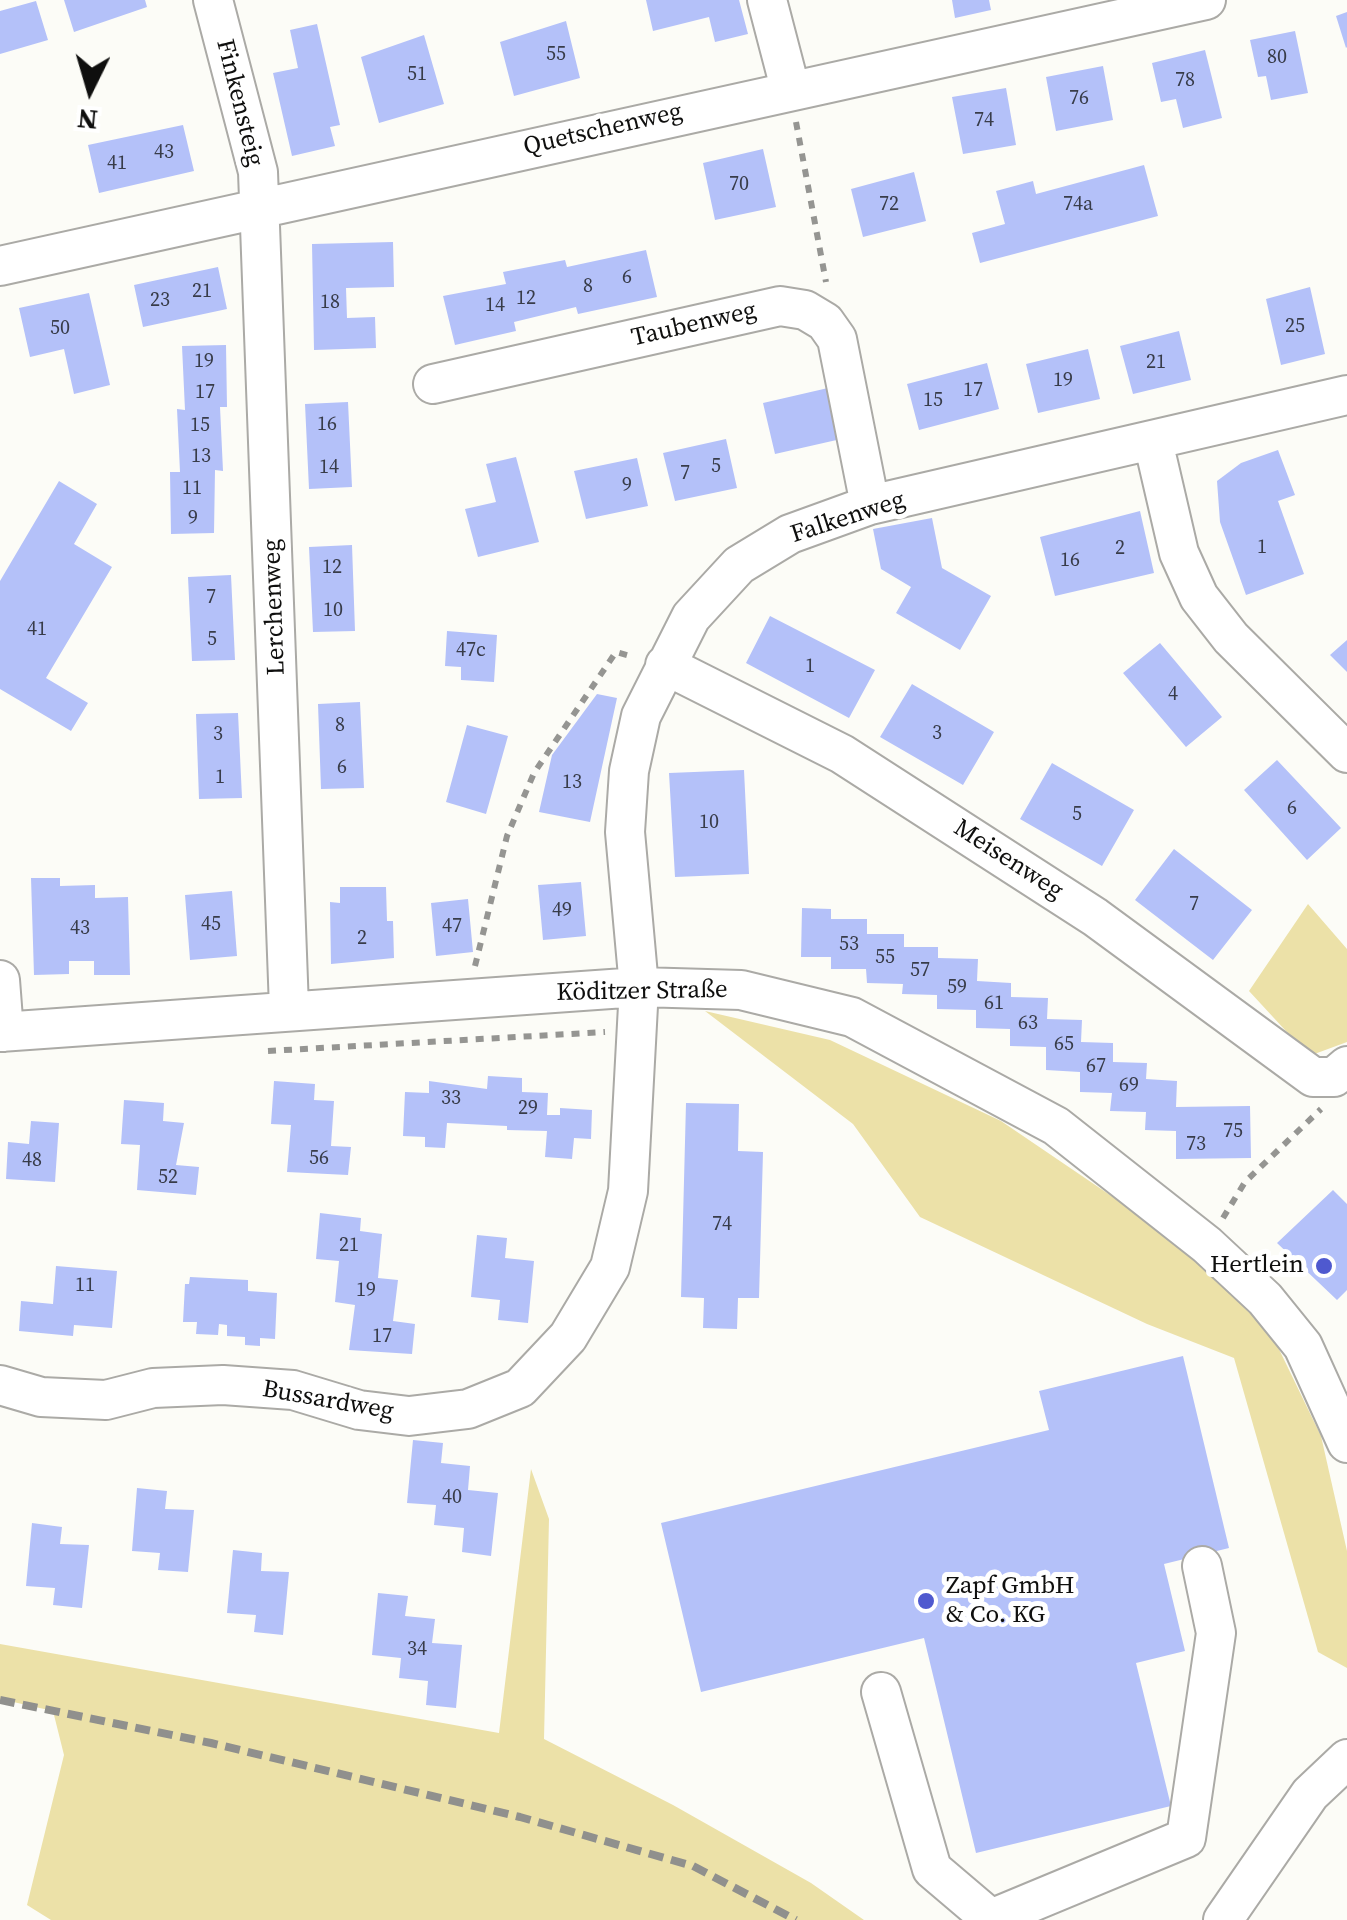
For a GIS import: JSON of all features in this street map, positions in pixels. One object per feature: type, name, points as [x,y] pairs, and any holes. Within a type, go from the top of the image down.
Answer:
[{"type":"street","name":"Finkensteig","points":[[213,0],[258,172],[258,206]]},
{"type":"street","points":[[767,0],[790,88]]},
{"type":"street","name":"Quetschenweg","points":[[0,266],[790,88],[1206,0]]},
{"type":"street","name":"Lerchenweg","points":[[258,206],[289,1008]]},
{"type":"street","name":"Taubenweg","points":[[434,384],[780,306],[805,310],[824,322]]},
{"type":"street","points":[[824,322],[837,339],[870,505]]},
{"type":"street","name":"Falkenweg","points":[[639,987],[625,832],[629,771],[641,716],[690,617],[738,566],[790,534],[870,505],[1347,396]]},
{"type":"street","points":[[1154,442],[1179,553],[1200,597],[1231,638],[1347,753]]},
{"type":"street","name":"Meisenweg","points":[[664,665],[842,754],[1096,917],[1314,1077],[1340,1072]]},
{"type":"street","points":[[0,980],[2,1032]]},
{"type":"street","name":"Köditzer Straße","points":[[2,1032],[289,1008],[466,1001],[639,987],[742,990],[852,1017],[1056,1126],[1208,1245],[1265,1300],[1303,1346],[1343,1418]]},
{"type":"street","name":"Bussardweg","points":[[0,1386],[41,1397],[106,1400],[153,1388],[224,1385],[293,1390],[359,1410],[409,1416],[468,1409],[520,1388],[568,1337],[610,1267],[628,1191],[639,987]]},
{"type":"street","points":[[881,1692],[932,1870],[992,1920],[1186,1838],[1216,1633],[1202,1566]]},
{"type":"street","points":[[1223,1920],[1310,1794],[1347,1759]]},
{"type":"path","points":[[790,88],[830,301],[824,322]]},
{"type":"path","points":[[466,1001],[507,836],[534,773],[616,652],[664,665]]},
{"type":"path","points":[[1208,1245],[1245,1182],[1325,1106],[1340,1072]]},
{"type":"shaded area","points":[[1308,904],[1347,949],[1347,1042],[1309,1056],[1249,991]]},
{"type":"shaded area","points":[[705,1011],[830,1040],[1001,1121],[1191,1250],[1261,1312],[1321,1436],[1347,1551],[1347,1668],[1318,1652],[1234,1358],[1147,1324],[920,1217],[853,1124]]},
{"type":"shaded area","points":[[531,1469],[549,1519],[544,1739],[673,1805],[811,1883],[864,1920],[51,1920],[27,1905],[64,1755],[53,1711],[0,1699],[0,1644],[499,1733]]},
{"type":"building","points":[[64,0],[145,0],[147,7],[74,32]]},
{"type":"building","points":[[646,0],[739,0],[748,34],[715,42],[709,17],[653,31]]},
{"type":"building","points":[[952,0],[989,0],[991,10],[955,18]]},
{"type":"building","points":[[36,1],[48,40],[0,54],[0,11]]},
{"type":"building","points":[[1347,12],[1347,47],[1346,48],[1336,16]]},
{"type":"building","points":[[566,21],[580,78],[514,96],[500,42]]},
{"type":"building","points":[[317,24],[340,125],[330,127],[335,146],[292,156],[273,73],[298,68],[290,30]]},
{"type":"building","points":[[1295,31],[1308,93],[1271,100],[1266,76],[1258,77],[1250,40]]},
{"type":"building","points":[[424,35],[444,104],[379,123],[361,57]]},
{"type":"building","points":[[1205,50],[1222,118],[1183,128],[1176,99],[1161,102],[1152,63]]},
{"type":"building","points":[[1103,66],[1113,120],[1056,131],[1046,77]]},
{"type":"building","points":[[1006,88],[1016,145],[963,154],[952,97]]},
{"type":"building","points":[[183,125],[194,171],[99,193],[88,145]]},
{"type":"building","points":[[763,149],[776,207],[715,220],[703,163]]},
{"type":"building","points":[[1144,165],[1158,216],[980,263],[972,233],[1005,224],[996,191],[1033,181],[1036,194]]},
{"type":"building","points":[[914,172],[926,221],[863,237],[851,189]]},
{"type":"building","points":[[393,242],[394,287],[346,288],[347,318],[375,317],[376,348],[314,350],[312,244]]},
{"type":"building","points":[[646,250],[657,297],[578,314],[576,307],[514,322],[516,331],[455,345],[443,296],[506,284],[503,272],[565,260],[567,267]]},
{"type":"building","points":[[218,267],[227,309],[143,327],[134,285]]},
{"type":"building","points":[[1310,287],[1325,354],[1281,365],[1266,299]]},
{"type":"building","points":[[89,293],[110,385],[74,394],[64,349],[30,357],[19,308]]},
{"type":"building","points":[[1179,331],[1191,380],[1133,394],[1120,346]]},
{"type":"building","points":[[226,345],[227,407],[220,407],[223,471],[215,470],[214,533],[171,534],[170,472],[180,472],[177,409],[185,410],[182,346]]},
{"type":"building","points":[[1088,349],[1100,399],[1038,413],[1026,364]]},
{"type":"building","points":[[987,363],[999,409],[919,430],[907,384]]},
{"type":"building","points":[[828,388],[841,439],[775,454],[763,403]]},
{"type":"building","points":[[348,402],[352,487],[309,489],[305,404]]},
{"type":"building","points":[[726,439],[737,488],[675,501],[663,453]]},
{"type":"building","points":[[1278,450],[1295,495],[1278,501],[1304,574],[1246,595],[1220,522],[1217,481],[1241,463]]},
{"type":"building","points":[[516,457],[539,542],[478,557],[465,509],[496,502],[486,464]]},
{"type":"building","points":[[637,458],[648,506],[586,519],[574,471]]},
{"type":"building","points":[[59,481],[97,504],[74,544],[112,567],[46,678],[88,703],[71,731],[0,689],[0,581]]},
{"type":"building","points":[[1140,511],[1154,573],[1055,596],[1040,537]]},
{"type":"building","points":[[932,518],[942,568],[991,596],[960,650],[896,613],[911,587],[881,569],[873,529]]},
{"type":"building","points":[[352,545],[355,631],[313,632],[309,547]]},
{"type":"building","points":[[231,575],[235,660],[192,661],[188,577]]},
{"type":"building","points":[[770,616],[875,670],[849,718],[746,663]]},
{"type":"building","points":[[447,631],[497,635],[494,682],[461,680],[461,667],[445,666]]},
{"type":"building","points":[[1347,640],[1347,672],[1330,655]]},
{"type":"building","points":[[1160,643],[1222,717],[1186,747],[1123,673]]},
{"type":"building","points":[[912,684],[994,732],[963,785],[880,737]]},
{"type":"building","points":[[597,694],[617,698],[590,822],[539,812],[552,755]]},
{"type":"building","points":[[360,702],[364,788],[321,789],[318,704]]},
{"type":"building","points":[[238,713],[242,798],[199,799],[196,714]]},
{"type":"building","points":[[467,725],[508,736],[486,814],[446,802]]},
{"type":"building","points":[[1277,760],[1341,828],[1307,860],[1244,790]]},
{"type":"building","points":[[1052,763],[1134,810],[1102,866],[1020,819]]},
{"type":"building","points":[[744,770],[749,874],[675,877],[669,773]]},
{"type":"building","points":[[1174,849],[1252,910],[1213,960],[1135,900]]},
{"type":"building","points":[[31,878],[60,878],[60,886],[95,885],[95,898],[128,897],[130,975],[94,975],[94,961],[69,961],[69,974],[34,975]]},
{"type":"building","points":[[581,882],[586,936],[543,940],[538,885]]},
{"type":"building","points":[[340,887],[386,887],[387,921],[393,921],[394,958],[331,964],[330,902],[340,903]]},
{"type":"building","points":[[232,891],[237,956],[190,960],[185,895]]},
{"type":"building","points":[[468,899],[473,952],[436,956],[431,903]]},
{"type":"building","points":[[802,908],[831,909],[831,919],[867,919],[867,934],[904,934],[904,947],[938,947],[938,958],[978,959],[977,981],[1011,983],[1011,997],[1048,998],[1047,1019],[1082,1020],[1081,1042],[1113,1043],[1113,1062],[1147,1063],[1146,1079],[1177,1081],[1176,1107],[1250,1106],[1251,1158],[1176,1159],[1176,1131],[1145,1130],[1146,1112],[1110,1111],[1112,1093],[1080,1092],[1080,1072],[1046,1070],[1046,1047],[1010,1046],[1010,1029],[976,1028],[976,1010],[937,1009],[937,995],[902,994],[903,984],[867,983],[866,969],[831,969],[831,957],[801,957]]},
{"type":"building","points":[[488,1076],[522,1078],[522,1092],[548,1093],[547,1115],[560,1115],[560,1108],[592,1110],[591,1139],[574,1138],[572,1159],[545,1157],[547,1131],[447,1123],[445,1148],[425,1147],[425,1137],[403,1136],[405,1092],[429,1093],[429,1081],[487,1089]]},
{"type":"building","points":[[274,1081],[315,1084],[314,1100],[334,1101],[331,1146],[351,1147],[348,1175],[287,1172],[291,1125],[271,1124]]},
{"type":"building","points":[[124,1100],[164,1103],[163,1121],[184,1123],[176,1165],[199,1167],[196,1195],[137,1190],[140,1145],[121,1144]]},
{"type":"building","points":[[686,1103],[739,1104],[738,1151],[763,1152],[759,1298],[738,1298],[737,1329],[703,1328],[704,1298],[681,1297]]},
{"type":"building","points":[[31,1121],[59,1123],[55,1182],[6,1179],[8,1142],[29,1144]]},
{"type":"building","name":"Hertlein","points":[[1333,1190],[1347,1204],[1347,1290],[1337,1300],[1277,1243]]},
{"type":"building","points":[[320,1213],[361,1218],[360,1231],[382,1234],[378,1278],[398,1280],[393,1321],[415,1324],[412,1354],[349,1350],[355,1305],[335,1302],[339,1261],[316,1259]]},
{"type":"building","points":[[477,1235],[507,1238],[505,1258],[534,1261],[528,1323],[498,1320],[500,1300],[471,1297]]},
{"type":"building","points":[[56,1266],[117,1271],[112,1328],[74,1325],[73,1336],[19,1331],[21,1301],[53,1304]]},
{"type":"building","points":[[190,1277],[248,1280],[248,1291],[277,1293],[275,1339],[260,1338],[260,1346],[245,1345],[245,1337],[227,1336],[227,1325],[219,1324],[218,1335],[196,1334],[197,1322],[183,1322],[185,1284],[189,1284]]},
{"type":"building","name":"Zapf GmbH & Co. KG","points":[[1183,1356],[1229,1548],[1164,1564],[1185,1651],[1136,1663],[1171,1806],[976,1853],[924,1638],[701,1692],[661,1523],[1049,1430],[1039,1391]]},
{"type":"building","points":[[413,1440],[443,1443],[441,1463],[470,1466],[468,1490],[498,1493],[491,1556],[462,1552],[464,1528],[434,1525],[436,1505],[407,1503]]},
{"type":"building","points":[[137,1488],[167,1491],[165,1509],[194,1510],[188,1572],[158,1570],[160,1553],[132,1551]]},
{"type":"building","points":[[32,1523],[62,1527],[60,1544],[89,1545],[82,1608],[53,1605],[55,1588],[26,1586]]},
{"type":"building","points":[[233,1550],[262,1553],[261,1571],[289,1572],[283,1635],[254,1632],[256,1615],[227,1613]]},
{"type":"building","points":[[378,1593],[408,1596],[405,1616],[435,1619],[432,1643],[462,1645],[456,1708],[426,1705],[428,1681],[399,1678],[401,1658],[372,1655]]},
{"type":"railway","points":[[0,1700],[211,1743],[520,1817],[693,1866],[796,1920]]},
{"type":"place","name":"Hertlein","points":[[1324,1266]]},
{"type":"place","name":"Zapf GmbH & Co. KG","points":[[926,1601]]}]
